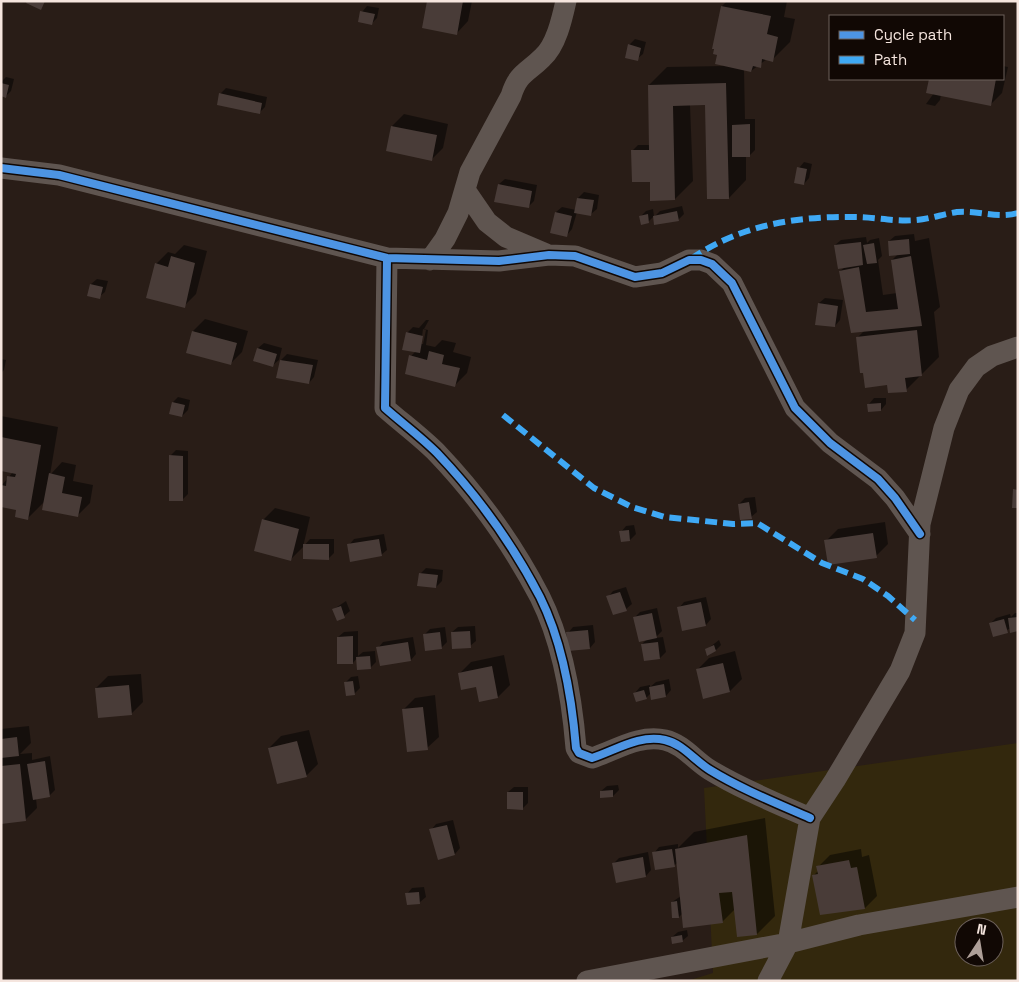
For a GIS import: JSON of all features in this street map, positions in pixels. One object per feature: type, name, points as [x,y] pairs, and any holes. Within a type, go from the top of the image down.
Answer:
[{"type":"street","points":[[430,260],[445,239],[458,212],[470,172],[511,96],[515,83],[524,71],[543,58],[553,42],[566,1]]},
{"type":"street","points":[[3,173],[58,175],[387,258],[499,261],[549,255],[574,256],[635,277],[662,273],[689,260],[700,260],[712,264],[732,284],[795,408],[830,443],[878,479],[896,498],[920,534]]},
{"type":"street","points":[[465,190],[487,222],[506,238],[549,255]]},
{"type":"street","points":[[387,258],[386,408],[436,452],[476,498],[518,560],[541,599],[562,660],[572,708],[576,748],[579,753],[592,758],[643,739],[665,740],[677,744],[717,773],[810,818]]},
{"type":"street","points":[[768,981],[788,943],[810,818],[836,780],[900,671],[915,633],[920,524],[944,428],[959,390],[976,367],[992,356],[1018,347]]},
{"type":"street","points":[[587,981],[788,943],[859,925],[1018,897]]},
{"type":"shaded area","points":[[1018,743],[1018,981],[687,981],[713,973],[704,788]]},
{"type":"building","points":[[27,1],[45,1],[41,10],[26,3]]},
{"type":"building","points":[[427,1],[463,1],[457,35],[422,28]]},
{"type":"building","points":[[721,6],[771,16],[767,34],[778,37],[773,62],[762,59],[761,68],[753,66],[751,72],[715,64],[717,55],[713,54],[714,49],[712,49]]},
{"type":"building","points":[[360,11],[375,14],[372,25],[358,22]]},
{"type":"building","points":[[628,44],[641,48],[638,61],[625,58]]},
{"type":"building","points":[[929,80],[996,80],[991,106],[926,93]]},
{"type":"building","points":[[1,83],[9,85],[6,98],[1,96]]},
{"type":"building","points":[[726,83],[729,199],[707,199],[705,105],[673,106],[675,200],[650,201],[650,182],[632,182],[631,150],[649,150],[648,85]]},
{"type":"building","points":[[219,93],[262,103],[260,114],[217,105]]},
{"type":"building","points":[[750,124],[750,157],[732,157],[732,125]]},
{"type":"building","points":[[391,126],[437,135],[432,161],[386,151]]},
{"type":"building","points":[[797,167],[807,169],[804,185],[794,183]]},
{"type":"building","points":[[498,184],[532,191],[529,208],[494,202]]},
{"type":"building","points":[[577,198],[594,200],[591,216],[574,213]]},
{"type":"building","points":[[677,211],[679,221],[654,225],[653,216]]},
{"type":"building","points":[[555,212],[572,216],[567,237],[550,233]]},
{"type":"building","points":[[648,214],[649,223],[641,225],[639,216]]},
{"type":"building","points":[[909,239],[910,254],[889,256],[888,241]]},
{"type":"building","points":[[861,242],[863,265],[838,269],[834,245]]},
{"type":"building","points":[[874,243],[877,263],[867,264],[863,245]]},
{"type":"building","points":[[171,256],[195,263],[185,308],[146,298],[155,263],[168,267]]},
{"type":"building","points":[[911,256],[922,326],[851,333],[839,271],[859,267],[866,312],[898,309],[891,260]]},
{"type":"building","points":[[90,284],[103,287],[100,299],[87,296]]},
{"type":"building","points":[[818,303],[838,306],[835,327],[815,325]]},
{"type":"building","points":[[917,330],[922,376],[905,378],[907,392],[888,393],[887,385],[865,388],[863,373],[860,373],[856,337]]},
{"type":"building","points":[[192,331],[237,343],[231,365],[186,353]]},
{"type":"building","points":[[406,332],[423,336],[420,353],[402,350]]},
{"type":"building","points":[[257,348],[277,354],[273,367],[253,361]]},
{"type":"building","points":[[429,351],[444,355],[442,364],[460,368],[455,387],[405,374],[409,355],[427,360]]},
{"type":"building","points":[[280,360],[313,365],[309,384],[276,378]]},
{"type":"building","points":[[172,402],[185,405],[182,417],[169,414]]},
{"type":"building","points":[[881,403],[881,411],[868,412],[867,404]]},
{"type":"building","points":[[1,437],[41,445],[28,520],[15,517],[16,510],[1,507],[1,485],[6,486],[7,476],[15,477],[16,474],[1,471]]},
{"type":"building","points":[[169,455],[183,456],[183,501],[169,501]]},
{"type":"building","points":[[49,473],[65,477],[62,493],[82,497],[78,517],[42,510]]},
{"type":"building","points":[[1013,489],[1018,490],[1018,508],[1012,508]]},
{"type":"building","points":[[749,502],[752,519],[740,520],[738,504]]},
{"type":"building","points":[[262,519],[299,529],[291,561],[254,551]]},
{"type":"building","points":[[629,530],[630,541],[621,542],[619,531]]},
{"type":"building","points":[[873,533],[877,558],[828,565],[824,540]]},
{"type":"building","points":[[379,539],[382,556],[350,562],[347,544]]},
{"type":"building","points":[[303,544],[329,544],[329,560],[303,559]]},
{"type":"building","points":[[419,573],[438,575],[436,588],[417,586]]},
{"type":"building","points":[[620,592],[627,611],[613,615],[606,596]]},
{"type":"building","points":[[701,602],[706,626],[682,631],[677,607]]},
{"type":"building","points":[[341,606],[345,618],[337,621],[332,609]]},
{"type":"building","points":[[652,613],[657,638],[639,642],[633,617]]},
{"type":"building","points":[[1018,617],[1018,631],[1010,633],[1008,618]]},
{"type":"building","points":[[1004,619],[1008,633],[993,637],[989,623]]},
{"type":"building","points":[[588,630],[590,649],[568,651],[566,632]]},
{"type":"building","points":[[470,631],[471,648],[452,649],[451,632]]},
{"type":"building","points":[[440,632],[442,649],[425,651],[423,634]]},
{"type":"building","points":[[353,636],[353,664],[337,664],[337,637]]},
{"type":"building","points":[[408,642],[411,661],[380,666],[376,647]]},
{"type":"building","points":[[658,642],[660,659],[644,661],[641,644]]},
{"type":"building","points":[[714,645],[716,651],[707,656],[705,649]]},
{"type":"building","points":[[370,656],[371,669],[357,670],[356,657]]},
{"type":"building","points":[[723,663],[730,692],[703,699],[696,669]]},
{"type":"building","points":[[492,666],[498,698],[479,702],[476,687],[461,690],[458,673]]},
{"type":"building","points":[[353,681],[355,695],[346,696],[344,682]]},
{"type":"building","points":[[664,684],[666,697],[651,700],[649,687]]},
{"type":"building","points":[[129,685],[132,715],[98,718],[95,688]]},
{"type":"building","points":[[644,690],[647,699],[636,702],[633,693]]},
{"type":"building","points":[[423,707],[428,750],[407,752],[402,709]]},
{"type":"building","points":[[17,737],[19,756],[1,758],[1,739]]},
{"type":"building","points":[[297,741],[307,777],[277,784],[268,748]]},
{"type":"building","points":[[45,761],[50,797],[33,800],[27,764]]},
{"type":"building","points":[[20,764],[26,821],[1,824],[1,766]]},
{"type":"building","points":[[613,790],[613,797],[600,798],[600,791]]},
{"type":"building","points":[[507,792],[523,792],[523,810],[507,809]]},
{"type":"building","points":[[447,825],[455,855],[438,860],[429,829]]},
{"type":"building","points":[[747,835],[757,935],[737,937],[732,892],[719,893],[723,923],[683,928],[675,849]]},
{"type":"building","points":[[672,849],[675,867],[655,870],[652,852]]},
{"type":"building","points":[[643,857],[646,877],[616,883],[612,863]]},
{"type":"building","points":[[849,860],[851,868],[857,867],[865,909],[820,915],[812,875],[818,874],[816,866]]},
{"type":"building","points":[[419,892],[420,904],[407,905],[405,893]]},
{"type":"building","points":[[677,901],[679,918],[672,918],[671,902]]},
{"type":"building","points":[[682,935],[683,942],[672,944],[671,937]]},
{"type":"marked path","points":[[691,259],[710,247],[749,231],[769,225],[811,218],[855,217],[908,220],[926,219],[957,212],[995,215],[1018,213]]},
{"type":"marked path","points":[[503,415],[594,488],[632,507],[665,517],[733,524],[757,523],[822,563],[863,579],[888,596],[915,620]]},
{"type":"cycle path","points":[[1,168],[59,175],[387,258],[499,261],[549,255],[575,256],[635,277],[662,273],[689,260],[701,260],[712,264],[732,283],[795,408],[830,443],[878,479],[895,498],[920,534]]},
{"type":"cycle path","points":[[387,258],[385,408],[431,447],[480,503],[518,558],[540,597],[548,614],[560,651],[569,690],[576,748],[579,753],[592,758],[637,741],[646,739],[665,740],[678,745],[704,766],[722,777],[759,796],[810,818]]}]
